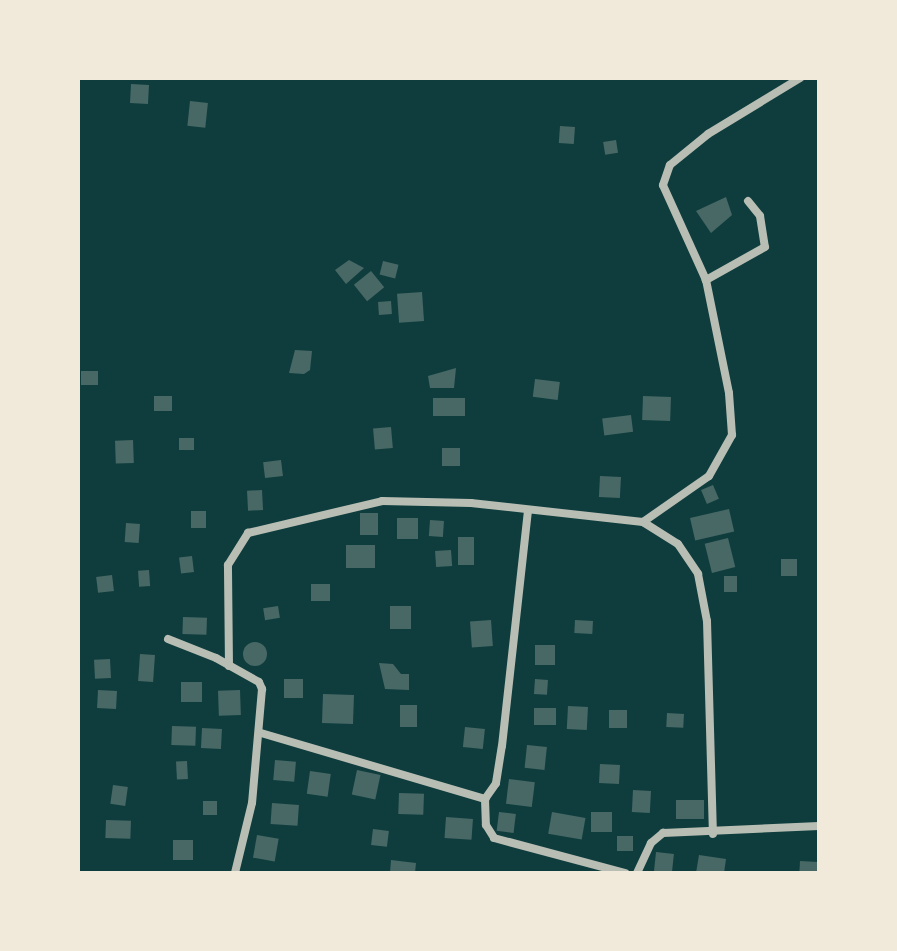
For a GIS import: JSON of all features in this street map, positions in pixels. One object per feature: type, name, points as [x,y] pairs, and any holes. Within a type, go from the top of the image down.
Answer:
[{"type":"street","points":[[643,522],[709,476],[732,435],[729,393],[706,280],[663,185],[670,165],[708,134],[800,78]]},
{"type":"street","points":[[706,280],[765,247],[760,216],[748,201]]},
{"type":"street","points":[[229,666],[228,565],[248,533],[382,501],[471,503],[528,512],[643,522],[678,544],[698,574],[707,621],[713,834]]},
{"type":"street","points":[[528,512],[502,746],[496,783],[485,799],[486,825],[494,838],[625,873]]},
{"type":"street","points":[[168,639],[259,682],[261,733],[252,803],[235,873]]},
{"type":"street","points":[[261,733],[485,799]]},
{"type":"street","points":[[640,872],[651,843],[663,833],[713,834],[762,825],[819,826]]},
{"type":"building","points":[[131,84],[149,85],[148,104],[130,103]]},
{"type":"building","points":[[190,101],[208,103],[205,128],[187,126]]},
{"type":"building","points":[[560,126],[575,127],[574,144],[559,143]]},
{"type":"building","points":[[616,140],[618,153],[605,155],[603,142]]},
{"type":"building","points":[[726,197],[732,215],[711,233],[696,211]]},
{"type":"building","points":[[349,260],[364,268],[346,284],[335,270]]},
{"type":"building","points":[[383,261],[399,265],[395,278],[380,275]]},
{"type":"building","points":[[371,271],[384,287],[367,301],[354,285]]},
{"type":"building","points":[[422,292],[424,321],[399,323],[397,294]]},
{"type":"building","points":[[391,301],[392,314],[379,315],[378,302]]},
{"type":"building","points":[[295,350],[312,351],[310,370],[304,374],[289,373]]},
{"type":"building","points":[[456,368],[454,388],[430,388],[428,376]]},
{"type":"building","points":[[81,371],[98,371],[98,385],[81,385]]},
{"type":"building","points":[[535,379],[560,382],[558,400],[533,397]]},
{"type":"building","points":[[154,396],[172,396],[172,411],[154,411]]},
{"type":"building","points":[[643,396],[671,397],[670,421],[642,420]]},
{"type":"building","points":[[433,398],[465,398],[465,416],[433,416]]},
{"type":"building","points":[[631,415],[633,432],[604,435],[602,419]]},
{"type":"building","points":[[391,427],[393,448],[375,449],[373,429]]},
{"type":"building","points":[[179,438],[194,438],[194,450],[179,450]]},
{"type":"building","points":[[133,440],[134,463],[116,464],[115,441]]},
{"type":"building","points":[[442,448],[460,448],[460,466],[442,466]]},
{"type":"building","points":[[281,460],[283,476],[265,478],[263,462]]},
{"type":"building","points":[[600,476],[621,477],[620,498],[599,497]]},
{"type":"building","points":[[713,485],[719,499],[707,504],[701,490]]},
{"type":"building","points":[[262,490],[263,510],[248,511],[247,491]]},
{"type":"building","points":[[729,509],[734,531],[695,540],[690,518]]},
{"type":"building","points":[[191,511],[206,511],[206,528],[191,528]]},
{"type":"building","points":[[360,513],[378,513],[378,535],[360,535]]},
{"type":"building","points":[[397,518],[418,518],[418,539],[397,539]]},
{"type":"building","points":[[430,520],[444,521],[443,537],[429,536]]},
{"type":"building","points":[[126,523],[140,524],[139,543],[125,542]]},
{"type":"building","points":[[458,537],[474,537],[474,565],[458,565]]},
{"type":"building","points":[[728,538],[735,567],[712,573],[705,544]]},
{"type":"building","points":[[346,545],[375,545],[375,568],[346,568]]},
{"type":"building","points":[[451,550],[452,566],[436,567],[435,551]]},
{"type":"building","points":[[192,556],[194,572],[181,573],[179,558]]},
{"type":"building","points":[[781,559],[797,559],[797,576],[781,576]]},
{"type":"building","points":[[149,570],[150,586],[139,587],[138,571]]},
{"type":"building","points":[[112,575],[114,591],[98,593],[96,577]]},
{"type":"building","points":[[724,576],[737,576],[737,592],[724,592]]},
{"type":"building","points":[[311,584],[330,584],[330,601],[311,601]]},
{"type":"building","points":[[278,606],[280,618],[265,620],[263,608]]},
{"type":"building","points":[[390,606],[411,606],[411,629],[390,629]]},
{"type":"building","points":[[183,617],[207,618],[206,635],[182,634]]},
{"type":"building","points":[[491,620],[493,646],[472,647],[470,621]]},
{"type":"building","points":[[575,620],[593,621],[592,634],[574,633]]},
{"type":"building","points":[[255,642],[264,645],[267,654],[264,663],[255,666],[246,663],[243,654],[246,645]]},
{"type":"building","points":[[535,645],[555,645],[555,665],[535,665]]},
{"type":"building","points":[[140,654],[155,655],[153,682],[138,681]]},
{"type":"building","points":[[110,659],[111,678],[95,679],[94,660]]},
{"type":"building","points":[[379,663],[393,664],[401,674],[409,674],[409,690],[385,689]]},
{"type":"building","points":[[284,679],[303,679],[303,698],[284,698]]},
{"type":"building","points":[[535,679],[548,680],[547,695],[534,694]]},
{"type":"building","points":[[181,682],[202,682],[202,702],[181,702]]},
{"type":"building","points":[[98,690],[117,691],[116,709],[97,708]]},
{"type":"building","points":[[240,690],[241,715],[219,716],[218,691]]},
{"type":"building","points":[[323,694],[354,695],[353,724],[322,723]]},
{"type":"building","points":[[400,705],[417,705],[417,727],[400,727]]},
{"type":"building","points":[[568,706],[588,707],[587,730],[567,729]]},
{"type":"building","points":[[534,708],[556,708],[556,725],[534,725]]},
{"type":"building","points":[[609,710],[627,710],[627,728],[609,728]]},
{"type":"building","points":[[667,713],[684,714],[683,728],[666,727]]},
{"type":"building","points":[[172,726],[196,727],[195,746],[171,745]]},
{"type":"building","points":[[465,727],[485,729],[483,749],[463,747]]},
{"type":"building","points":[[202,728],[222,729],[221,749],[201,748]]},
{"type":"building","points":[[527,745],[547,747],[544,770],[525,768]]},
{"type":"building","points":[[275,760],[296,762],[294,782],[273,780]]},
{"type":"building","points":[[187,761],[188,779],[177,780],[176,762]]},
{"type":"building","points":[[600,764],[620,765],[619,784],[599,783]]},
{"type":"building","points":[[357,770],[380,775],[375,799],[352,794]]},
{"type":"building","points":[[310,771],[331,774],[328,797],[307,794]]},
{"type":"building","points":[[509,779],[535,782],[532,807],[506,804]]},
{"type":"building","points":[[113,785],[128,787],[125,806],[110,804]]},
{"type":"building","points":[[633,790],[651,791],[650,813],[632,812]]},
{"type":"building","points":[[399,793],[424,794],[423,815],[398,814]]},
{"type":"building","points":[[676,800],[704,800],[704,819],[676,819]]},
{"type":"building","points":[[203,801],[217,801],[217,815],[203,815]]},
{"type":"building","points":[[272,803],[299,805],[297,826],[271,824]]},
{"type":"building","points":[[499,812],[516,814],[514,833],[497,831]]},
{"type":"building","points":[[552,812],[585,818],[582,840],[548,834]]},
{"type":"building","points":[[591,812],[612,812],[612,832],[591,832]]},
{"type":"building","points":[[446,817],[473,819],[471,840],[445,838]]},
{"type":"building","points":[[106,820],[131,821],[130,839],[105,838]]},
{"type":"building","points":[[373,829],[389,831],[387,847],[371,845]]},
{"type":"building","points":[[257,835],[279,839],[275,861],[253,858]]},
{"type":"building","points":[[617,836],[633,836],[633,851],[617,851]]},
{"type":"building","points":[[173,840],[193,840],[193,860],[173,860]]},
{"type":"building","points":[[656,852],[674,854],[672,873],[654,873]]},
{"type":"building","points":[[699,855],[726,859],[724,873],[696,873]]},
{"type":"building","points":[[391,860],[416,863],[415,873],[390,873]]},
{"type":"building","points":[[800,861],[819,862],[818,873],[799,873]]}]
